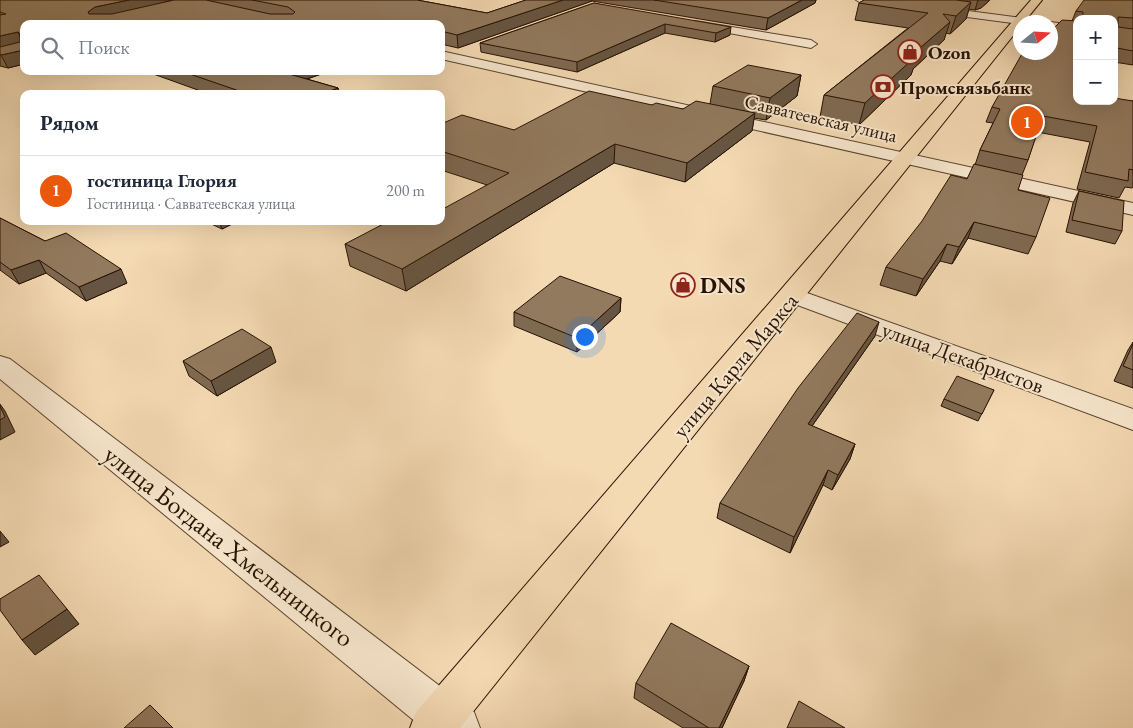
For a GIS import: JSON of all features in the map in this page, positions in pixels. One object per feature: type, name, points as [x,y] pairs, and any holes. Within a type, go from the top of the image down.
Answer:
[{"type":"highway","name":"улица Карла Маркса","points":[[1028,15],[1037,0]]},
{"type":"highway","name":"улица Карла Маркса","points":[[444,724],[793,295],[906,159],[1013,35]]},
{"type":"street","points":[[861,0],[1013,21]]},
{"type":"street","points":[[688,22],[811,44]]},
{"type":"street","points":[[1058,26],[1073,28]]},
{"type":"street","points":[[445,56],[467,50]]},
{"type":"street","name":"Савватеевская улица","points":[[445,56],[1133,209]]},
{"type":"street","name":"улица Декабристов","points":[[793,295],[1133,420]]},
{"type":"street","name":"улица Богдана Хмельницкого","points":[[0,365],[444,724]]},
{"type":"building","points":[[0,0],[129,0],[95,7],[88,12],[89,14],[112,14],[174,0],[206,0],[270,14],[293,14],[295,12],[288,7],[252,0],[417,0],[487,13],[526,0],[563,0],[457,35],[445,32],[445,20],[20,20],[20,34],[18,32],[0,36],[0,15],[6,14],[0,12]]},
{"type":"building","points":[[654,0],[802,0],[768,18]]},
{"type":"building","points":[[864,0],[956,0],[971,2],[956,16],[943,14],[950,22],[913,54],[917,55],[865,103],[824,95],[928,13],[859,3]]},
{"type":"building","points":[[1084,0],[1133,0],[1133,18],[1118,17],[1118,15],[1083,15],[1083,12],[1076,11]]},
{"type":"building","points":[[594,3],[731,27],[716,33],[665,24],[577,62],[480,43]]},
{"type":"building","points":[[1062,20],[1073,21],[1073,105],[1118,105],[1118,99],[1133,101],[1133,170],[1129,169],[1128,181],[1085,172],[1097,126],[1043,116],[1028,160],[980,150],[1000,109],[992,107],[1018,60],[1058,60],[1058,24]]},
{"type":"building","points":[[1118,27],[1133,29],[1133,51],[1118,48]]},
{"type":"building","points":[[20,42],[20,51],[1,55],[0,47]]},
{"type":"building","points":[[748,65],[801,75],[770,98],[713,86]]},
{"type":"building","points":[[193,75],[292,75],[338,88],[333,90],[236,90]]},
{"type":"building","points":[[589,91],[652,105],[656,103],[683,109],[696,101],[755,113],[687,163],[615,144],[402,269],[345,244],[381,225],[445,225],[445,208],[509,173],[445,152],[445,122],[462,115],[514,130]]},
{"type":"building","points":[[974,164],[1023,175],[1018,190],[1050,198],[1036,237],[974,222],[959,247],[947,244],[923,279],[886,267],[922,221],[951,175],[967,179]]},
{"type":"building","points":[[1079,191],[1124,201],[1122,231],[1072,220]]},
{"type":"building","points":[[0,218],[45,241],[66,233],[121,269],[79,287],[39,260],[11,270],[0,262]]},
{"type":"building","points":[[560,276],[621,298],[577,338],[514,312]]},
{"type":"building","points":[[857,313],[879,322],[808,424],[855,444],[838,475],[828,470],[794,537],[720,503],[798,388]]},
{"type":"building","points":[[242,329],[271,347],[211,381],[183,361]]},
{"type":"building","points":[[1133,344],[1133,370],[1123,366]]},
{"type":"building","points":[[957,376],[994,390],[982,414],[944,399]]},
{"type":"building","points":[[0,406],[5,417],[0,420]]},
{"type":"building","points":[[39,575],[67,609],[22,640],[0,610],[0,599]]},
{"type":"building","points":[[671,623],[749,666],[719,728],[709,728],[636,683]]},
{"type":"building","points":[[799,701],[845,728],[787,728]]},
{"type":"building","points":[[150,705],[173,728],[124,728]]},
{"type":"place","name":"Ozon","points":[[910,52]]},
{"type":"place","name":"Промсвязьбанк","points":[[883,87]]},
{"type":"place","name":"гостиница Глория","points":[[1027,122]]},
{"type":"place","name":"DNS","points":[[683,285]]}]
